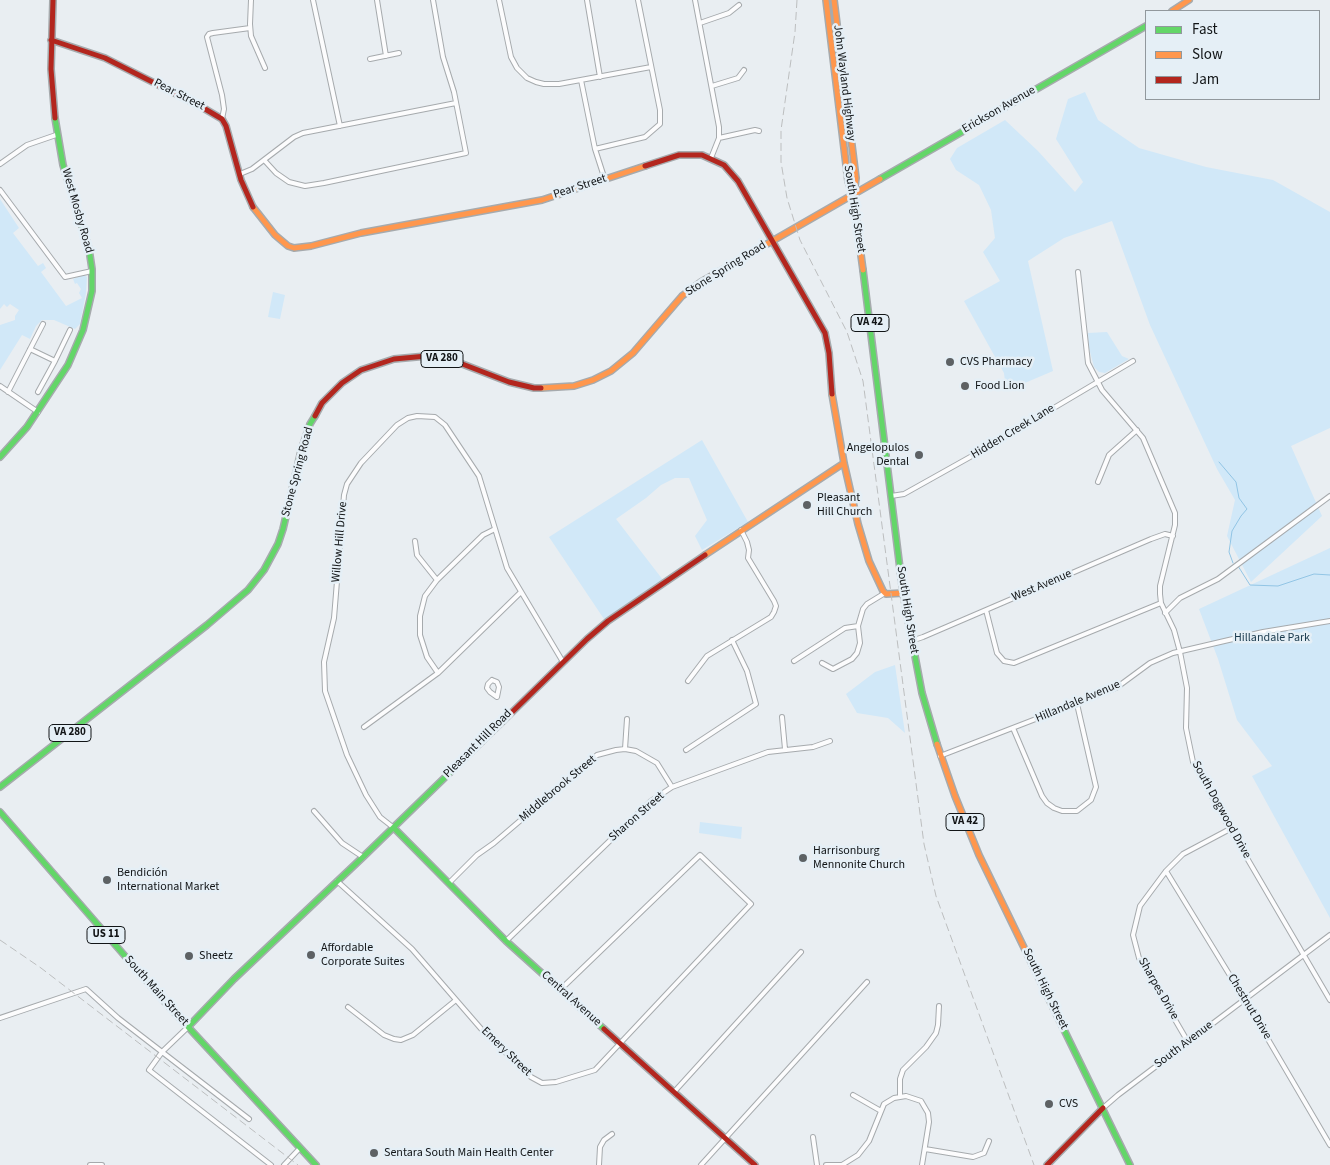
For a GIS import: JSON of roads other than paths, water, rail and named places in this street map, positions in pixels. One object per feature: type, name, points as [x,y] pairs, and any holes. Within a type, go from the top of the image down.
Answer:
[{"type":"main road","name":"West Mosby Road","points":[[0,457],[16,441],[38,412],[68,365],[80,339],[90,304],[92,271],[89,249],[68,183],[56,134],[52,102],[51,40],[53,0]]},
{"type":"main road","name":"John Wayland Highway","points":[[826,0],[828,15]]},
{"type":"main road","name":"John Wayland Highway","points":[[834,0],[856,178],[853,196]]},
{"type":"main road","points":[[1174,10],[1189,0]]},
{"type":"main road","name":"South High Street","points":[[828,15],[848,181],[853,196],[903,593],[910,641],[922,692],[940,756],[979,855],[1130,1165]]},
{"type":"main road","name":"Erickson Avenue","points":[[853,196],[1145,27]]},
{"type":"main road","name":"Pear Street","points":[[51,40],[105,58],[222,119],[226,126],[247,196],[253,208],[275,235],[288,246],[294,248],[312,246],[361,233],[542,200],[679,155],[694,154],[710,158],[724,165],[732,172],[773,240],[825,333],[829,353],[832,397],[856,516],[869,561],[878,584],[885,593]]},
{"type":"main road","name":"Stone Spring Road","points":[[0,787],[233,604],[252,586],[272,559],[281,536],[301,451],[310,424],[322,403],[342,383],[362,370],[376,364],[394,359],[427,356],[452,360],[509,382],[534,388],[560,388],[593,380],[611,371],[633,353],[682,296],[701,282],[853,196]]},
{"type":"main road","name":"Pleasant Hill Road","points":[[188,1027],[234,979],[394,828],[563,662],[608,621],[741,530],[844,463]]},
{"type":"main road","points":[[885,593],[903,593]]},
{"type":"main road","name":"South Main Street","points":[[0,812],[164,1001],[316,1165]]},
{"type":"main road","name":"Central Avenue","points":[[394,828],[506,941],[754,1165]]},
{"type":"main road","name":"South Avenue","points":[[1047,1165],[1103,1108]]},
{"type":"street","points":[[251,0],[250,28],[265,68]]},
{"type":"street","points":[[313,0],[340,126]]},
{"type":"street","points":[[377,0],[386,56]]},
{"type":"street","points":[[265,160],[276,173],[289,182],[305,186],[466,153],[456,103],[443,57],[433,0]]},
{"type":"street","points":[[500,0],[511,57],[517,68],[527,78],[544,84],[600,77],[651,67]]},
{"type":"street","points":[[587,0],[600,77]]},
{"type":"street","points":[[595,150],[645,137],[660,124],[660,110],[638,0]]},
{"type":"street","points":[[695,0],[719,127],[719,138],[710,158]]},
{"type":"street","points":[[700,23],[729,13],[739,4]]},
{"type":"street","points":[[222,119],[224,109],[222,96],[207,37],[213,33],[250,28]]},
{"type":"street","points":[[370,59],[399,53]]},
{"type":"street","points":[[712,86],[738,78],[744,70]]},
{"type":"street","points":[[580,80],[595,150],[604,180]]},
{"type":"street","points":[[240,174],[252,169],[294,137],[303,133],[456,103]]},
{"type":"street","points":[[719,138],[755,130],[759,132]]},
{"type":"street","points":[[0,164],[27,145],[56,134]]},
{"type":"street","points":[[0,190],[65,277],[92,271]]},
{"type":"street","name":"South Dogwood Drive","points":[[1078,272],[1087,358],[1097,382],[1147,445],[1175,513],[1173,536],[1160,586],[1161,603],[1174,630],[1180,652],[1187,688],[1186,728],[1193,762],[1330,1000]]},
{"type":"street","points":[[8,392],[43,324]]},
{"type":"street","points":[[38,392],[70,330]]},
{"type":"street","points":[[30,348],[55,361]]},
{"type":"street","name":"Hidden Creek Lane","points":[[891,496],[904,494],[988,447],[1133,361]]},
{"type":"street","points":[[0,386],[38,412]]},
{"type":"street","name":"Willow Hill Drive","points":[[394,828],[380,816],[366,795],[346,755],[325,691],[324,662],[334,618],[344,495],[347,484],[361,463],[397,425],[408,418],[417,416],[435,417],[444,425],[479,476],[507,568],[563,662]]},
{"type":"street","points":[[1098,482],[1110,455],[1137,430]]},
{"type":"street","points":[[1165,613],[1180,598],[1218,579],[1330,496]]},
{"type":"street","points":[[438,673],[427,657],[420,635],[420,616],[425,596],[437,580],[483,535],[495,529]]},
{"type":"street","points":[[688,681],[705,658],[771,617],[776,606],[748,558],[747,542],[741,530]]},
{"type":"street","name":"West Avenue","points":[[910,641],[1151,539],[1165,534],[1173,536]]},
{"type":"street","points":[[415,541],[417,555],[437,580]]},
{"type":"street","points":[[364,727],[438,673],[521,592]]},
{"type":"street","points":[[822,663],[833,669],[852,659],[857,653],[860,643],[858,626],[863,609],[867,604],[885,593]]},
{"type":"street","points":[[986,610],[997,654],[1004,661],[1014,662],[1161,603]]},
{"type":"street","name":"Hillandale Avenue","points":[[940,756],[1116,688],[1156,660],[1173,653],[1263,632],[1330,621]]},
{"type":"street","points":[[794,661],[844,628],[858,626]]},
{"type":"street","points":[[686,750],[756,704],[747,671],[732,640]]},
{"type":"street","points":[[1013,728],[1042,796],[1047,803],[1062,811],[1076,811],[1091,800],[1096,787],[1077,704]]},
{"type":"street","points":[[782,717],[785,749]]},
{"type":"street","points":[[627,719],[624,749],[636,751],[657,763],[672,787]]},
{"type":"street","name":"Sharon Street","points":[[506,941],[651,801],[672,787],[768,752],[813,747],[830,741]]},
{"type":"street","name":"Middlebrook Street","points":[[449,883],[477,855],[494,843],[592,758],[605,752],[624,749]]},
{"type":"street","points":[[314,811],[343,844],[363,857]]},
{"type":"street","name":"Sharpes Drive","points":[[1188,1042],[1139,958],[1133,935],[1140,906],[1166,871],[1183,854],[1230,829]]},
{"type":"street","name":"Emery Street","points":[[337,881],[412,949],[483,1031],[531,1077],[542,1083],[556,1082],[596,1070],[751,904],[700,855],[560,990]]},
{"type":"street","name":"Chestnut Drive","points":[[1166,871],[1245,1000],[1330,1145]]},
{"type":"street","name":"South Avenue","points":[[1103,1108],[1330,935]]},
{"type":"street","points":[[674,1092],[801,952]]},
{"type":"street","points":[[701,1165],[867,982]]},
{"type":"street","points":[[0,1018],[86,989],[118,1018],[249,1119]]},
{"type":"street","points":[[348,1007],[387,1036],[401,1040],[413,1035],[456,1000]]},
{"type":"street","points":[[900,1096],[902,1070],[926,1047],[935,1035],[938,1026],[938,1006]]},
{"type":"street","name":"Pleasant Hill Road","points":[[188,1027],[162,1052],[149,1070],[271,1165]]},
{"type":"street","points":[[853,1095],[881,1111]]},
{"type":"street","points":[[826,1165],[842,1165],[858,1155],[869,1141],[881,1111],[889,1100],[900,1096],[916,1098],[926,1107],[929,1122],[922,1165]]},
{"type":"street","points":[[599,1165],[600,1148],[604,1140],[612,1134]]},
{"type":"street","points":[[813,1137],[817,1165]]},
{"type":"street","points":[[925,1149],[973,1157],[984,1153],[989,1141]]},
{"type":"street","points":[[284,1165],[300,1148]]},
{"type":"street","points":[[90,1165],[102,1165]]},
{"type":"waterway","points":[[1219,462],[1236,482],[1239,498],[1247,509],[1232,531],[1229,552],[1233,563]]},
{"type":"waterway","points":[[1238,566],[1250,585],[1278,586],[1314,574],[1330,575]]},
{"type":"railway","points":[[797,0],[795,32],[781,130],[781,162],[787,198],[800,240],[847,332],[863,381],[924,844],[936,896],[1034,1165]]},
{"type":"railway","points":[[0,940],[41,968],[298,1165]]},
{"type":"place","name":"CVS Pharmacy","points":[[950,362]]},
{"type":"place","name":"Food Lion","points":[[965,386]]},
{"type":"place","name":"Angelopulos Dental","points":[[919,455]]},
{"type":"place","name":"Pleasant Hill Church","points":[[807,505]]},
{"type":"place","name":"Harrisonburg Mennonite Church","points":[[803,858]]},
{"type":"place","name":"Bendición International Market","points":[[107,880]]},
{"type":"place","name":"Affordable Corporate Suites","points":[[311,955]]},
{"type":"place","name":"Sheetz","points":[[189,956]]},
{"type":"place","name":"CVS","points":[[1049,1104]]},
{"type":"place","name":"Sentara South Main Health Center","points":[[374,1153]]},
{"type":"park label","name":"Hillandale Park","points":[[1272,638]]}]
